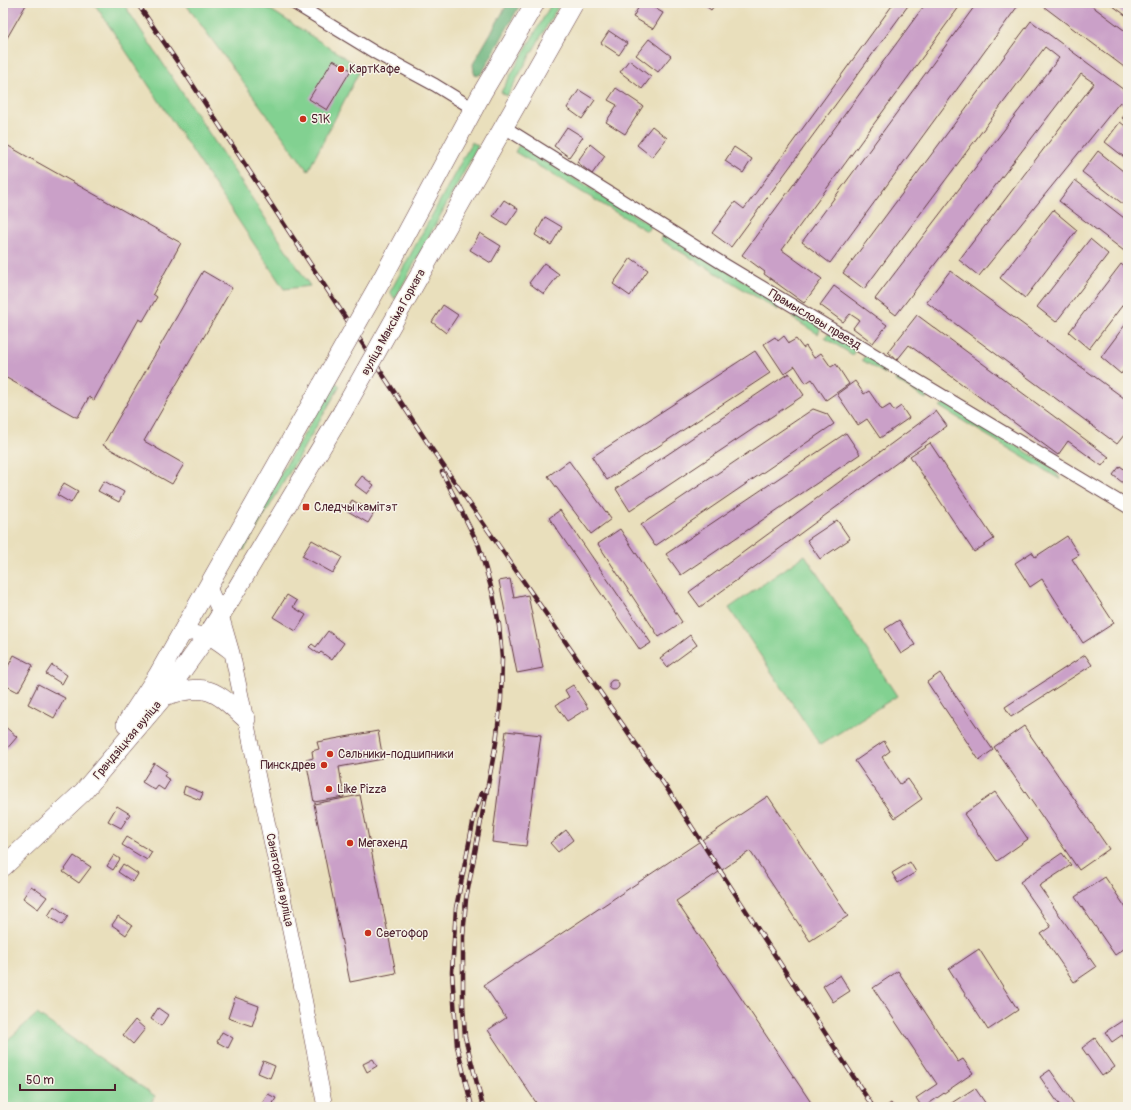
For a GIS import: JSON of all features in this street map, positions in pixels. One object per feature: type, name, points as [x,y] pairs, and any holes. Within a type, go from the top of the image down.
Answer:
[{"type":"main road","points":[[179,637],[381,281],[474,109],[535,3]]},
{"type":"main road","name":"вуліца Максіма Горкага","points":[[207,636],[343,412],[574,3]]},
{"type":"main road","points":[[208,585],[226,607]]},
{"type":"main road","name":"Грандзіцкая вуліца","points":[[3,867],[83,792],[164,696],[207,636]]},
{"type":"main road","name":"Грандзіцкая вуліца","points":[[38,835],[131,718],[158,675],[179,637]]},
{"type":"main road","points":[[164,696],[180,691],[194,689],[206,690],[220,695],[246,719]]},
{"type":"street","points":[[294,3],[376,53],[435,85],[474,109]]},
{"type":"street","name":"Прамысловы праезд","points":[[504,127],[725,265],[1128,507]]},
{"type":"street","name":"Санаторная вуліца","points":[[226,607],[232,653],[306,1006],[325,1107]]},
{"type":"street","points":[[179,637],[191,633],[207,636],[218,642],[232,653]]},
{"type":"green space","points":[[94,3],[123,3],[310,286],[284,289]]},
{"type":"green space","name":"S1K","points":[[185,3],[260,3],[361,68],[308,171]]},
{"type":"green space","points":[[508,3],[521,3],[482,73],[477,76],[474,73],[473,64]]},
{"type":"green space","points":[[552,3],[560,3],[507,96],[501,92]]},
{"type":"green space","points":[[472,142],[478,146],[395,299],[390,292]]},
{"type":"green space","points":[[519,145],[651,225],[647,231],[515,152]]},
{"type":"green space","points":[[664,233],[776,300],[779,305],[778,310],[661,240]]},
{"type":"green space","points":[[797,313],[819,326],[820,330],[818,334],[792,318]]},
{"type":"green space","points":[[829,333],[853,347],[853,355],[825,338]]},
{"type":"green space","points":[[867,356],[882,365],[885,374],[862,360]]},
{"type":"green space","points":[[897,376],[901,376],[926,391],[926,399],[895,380]]},
{"type":"green space","points":[[335,382],[340,386],[244,550],[238,546]]},
{"type":"green space","points":[[946,403],[1053,468],[1061,480],[940,407]]},
{"type":"green space","points":[[805,555],[897,696],[820,745],[729,608]]},
{"type":"green space","points":[[37,1014],[155,1096],[149,1107],[3,1107],[3,1044]]},
{"type":"building","points":[[3,3],[27,3],[3,45]]},
{"type":"building","points":[[641,3],[646,3],[663,13],[653,29],[633,17]]},
{"type":"building","points":[[702,3],[716,3],[711,10]]},
{"type":"building","points":[[894,3],[910,3],[731,247],[712,233],[735,202],[744,209]]},
{"type":"building","points":[[926,3],[962,3],[782,250],[822,279],[804,303],[764,274],[765,272],[742,255]]},
{"type":"building","points":[[977,3],[1020,3],[830,263],[802,242]]},
{"type":"building","points":[[1045,3],[1088,3],[1128,33],[1128,70],[1043,6]]},
{"type":"building","points":[[1109,3],[1128,3],[1128,17]]},
{"type":"building","points":[[1031,21],[1128,93],[1128,108],[1120,102],[979,276],[959,260],[1094,83],[1081,74],[896,315],[875,299],[1059,58],[1045,47],[864,289],[843,273]]},
{"type":"building","points":[[609,31],[627,43],[619,55],[601,43]]},
{"type":"building","points":[[649,39],[671,56],[658,72],[636,55]]},
{"type":"building","points":[[333,60],[351,70],[327,110],[309,99]]},
{"type":"building","points":[[629,60],[651,77],[642,89],[620,72]]},
{"type":"building","points":[[616,88],[643,106],[625,134],[606,122],[617,105],[608,100]]},
{"type":"building","points":[[579,90],[595,100],[582,119],[567,108]]},
{"type":"building","points":[[1128,111],[1128,123],[1122,118]]},
{"type":"building","points":[[1120,122],[1128,128],[1128,160],[1105,142]]},
{"type":"building","points":[[652,126],[667,138],[652,157],[637,145]]},
{"type":"building","points":[[567,127],[583,137],[569,157],[554,146]]},
{"type":"building","points":[[3,143],[181,243],[153,294],[157,297],[143,321],[139,319],[94,400],[89,397],[78,417],[3,376]]},
{"type":"building","points":[[590,144],[605,156],[592,174],[577,162]]},
{"type":"building","points":[[734,147],[752,159],[743,173],[725,161]]},
{"type":"building","points":[[1098,151],[1128,175],[1128,208],[1082,172]]},
{"type":"building","points":[[1075,180],[1128,221],[1128,254],[1059,201]]},
{"type":"building","points":[[504,200],[518,209],[507,225],[493,216]]},
{"type":"building","points":[[1053,210],[1077,230],[1025,298],[1000,278]]},
{"type":"building","points":[[545,217],[562,227],[551,245],[535,235]]},
{"type":"building","points":[[480,233],[501,246],[491,263],[470,250]]},
{"type":"building","points":[[1090,239],[1108,254],[1056,322],[1037,307]]},
{"type":"building","points":[[631,258],[648,270],[630,296],[613,284]]},
{"type":"building","points":[[544,263],[559,274],[544,294],[529,283]]},
{"type":"building","points":[[1121,264],[1128,270],[1128,298],[1089,349],[1069,332]]},
{"type":"building","points":[[203,271],[232,288],[144,441],[184,464],[172,484],[103,445]]},
{"type":"building","points":[[950,271],[1128,401],[1128,430],[1117,444],[926,302]]},
{"type":"building","points":[[834,286],[887,325],[873,343],[853,328],[859,320],[850,314],[843,322],[820,305]]},
{"type":"building","points":[[443,305],[458,315],[446,333],[432,322]]},
{"type":"building","points":[[917,315],[1109,457],[1102,466],[1068,441],[1058,455],[909,345],[897,360],[888,352]]},
{"type":"building","points":[[1128,321],[1128,364],[1121,374],[1101,357]]},
{"type":"building","points":[[784,336],[789,343],[796,339],[803,348],[806,346],[814,358],[821,353],[831,367],[836,364],[849,384],[826,400],[812,379],[806,383],[795,366],[784,374],[764,344],[775,337],[778,341]]},
{"type":"building","points":[[755,351],[770,373],[607,480],[592,457]]},
{"type":"building","points":[[789,373],[804,395],[630,511],[616,489]]},
{"type":"building","points":[[855,381],[864,394],[869,391],[882,410],[890,405],[894,411],[901,406],[909,418],[880,438],[867,419],[858,425],[837,394]]},
{"type":"building","points":[[813,409],[827,414],[834,424],[655,546],[641,525]]},
{"type":"building","points":[[936,411],[947,426],[700,607],[689,592]]},
{"type":"building","points":[[846,433],[860,454],[681,575],[666,554]]},
{"type":"building","points":[[930,443],[994,539],[974,552],[910,456]]},
{"type":"building","points":[[569,461],[611,519],[591,534],[548,476]]},
{"type":"building","points":[[1120,466],[1128,472],[1128,487],[1113,475]]},
{"type":"building","points":[[362,476],[374,485],[367,494],[355,485]]},
{"type":"building","points":[[104,481],[124,492],[119,502],[98,491]]},
{"type":"building","points":[[64,483],[78,491],[71,503],[57,495]]},
{"type":"building","points":[[352,500],[374,513],[368,523],[346,510]]},
{"type":"building","points":[[560,510],[651,643],[640,650],[549,518]]},
{"type":"building","points":[[837,520],[850,539],[820,559],[807,540]]},
{"type":"building","points":[[620,529],[682,622],[659,637],[598,544]]},
{"type":"building","points":[[1067,536],[1079,555],[1072,559],[1114,623],[1083,643],[1042,579],[1030,587],[1015,563],[1032,552],[1035,557]]},
{"type":"building","points":[[312,540],[342,557],[333,573],[302,556]]},
{"type":"building","points":[[510,579],[514,598],[528,595],[543,668],[517,673],[499,581]]},
{"type":"building","points":[[287,595],[297,601],[293,607],[306,615],[296,631],[273,617]]},
{"type":"building","points":[[899,620],[915,645],[901,654],[885,629]]},
{"type":"building","points":[[328,631],[344,643],[332,660],[321,652],[319,654],[309,647],[312,644],[316,647]]},
{"type":"building","points":[[690,635],[697,645],[667,667],[660,658]]},
{"type":"building","points":[[14,655],[33,665],[18,692],[3,684],[3,676]]},
{"type":"building","points":[[1085,655],[1092,665],[1011,717],[1005,707]]},
{"type":"building","points":[[52,665],[67,675],[62,684],[46,674]]},
{"type":"building","points":[[940,673],[993,750],[979,760],[927,682]]},
{"type":"building","points":[[614,680],[619,685],[614,690],[609,685]]},
{"type":"building","points":[[38,684],[65,698],[54,718],[28,704]]},
{"type":"building","points":[[573,685],[588,708],[567,721],[556,705],[569,697],[565,690]]},
{"type":"building","points":[[3,725],[17,737],[5,751],[3,749]]},
{"type":"building","points":[[1024,726],[1109,849],[1079,870],[994,747]]},
{"type":"building","points":[[378,731],[383,759],[339,767],[344,797],[314,802],[306,760],[313,758],[312,751],[319,749],[317,742]]},
{"type":"building","points":[[506,731],[541,735],[526,846],[492,842]]},
{"type":"building","points":[[884,741],[890,751],[882,757],[900,784],[908,779],[922,799],[895,818],[855,761]]},
{"type":"building","points":[[154,763],[167,772],[164,776],[170,780],[164,790],[158,786],[155,790],[142,782]]},
{"type":"building","points":[[185,786],[203,793],[200,800],[183,793]]},
{"type":"building","points":[[995,792],[1028,839],[997,861],[964,814]]},
{"type":"building","points":[[360,795],[396,973],[350,982],[314,804]]},
{"type":"building","points":[[768,796],[848,916],[810,941],[750,851],[676,901],[814,1107],[539,1107],[488,1030],[506,1018],[484,985]]},
{"type":"building","points":[[117,806],[130,814],[121,828],[108,821]]},
{"type":"building","points":[[566,830],[573,840],[558,852],[550,843]]},
{"type":"building","points":[[127,837],[152,852],[147,860],[122,845]]},
{"type":"building","points":[[1062,853],[1071,865],[1039,886],[1096,967],[1074,982],[1041,934],[1051,927],[1020,882]]},
{"type":"building","points":[[114,855],[120,859],[113,870],[107,866]]},
{"type":"building","points":[[74,856],[91,867],[79,883],[63,872]]},
{"type":"building","points":[[910,862],[916,872],[898,883],[892,873]]},
{"type":"building","points":[[123,864],[138,874],[133,882],[118,872]]},
{"type":"building","points":[[1105,877],[1128,911],[1128,946],[1115,955],[1075,897]]},
{"type":"building","points":[[31,886],[47,897],[38,909],[23,898]]},
{"type":"building","points":[[54,906],[68,916],[62,925],[48,916]]},
{"type":"building","points":[[118,916],[132,926],[126,935],[112,925]]},
{"type":"building","points":[[979,949],[1018,1010],[988,1030],[949,969]]},
{"type":"building","points":[[898,971],[958,1062],[963,1059],[973,1073],[924,1107],[922,1107],[916,1098],[937,1084],[873,988]]},
{"type":"building","points":[[840,975],[850,991],[833,1002],[823,986]]},
{"type":"building","points":[[235,997],[259,1006],[252,1026],[228,1018]]},
{"type":"building","points":[[158,1008],[168,1015],[161,1026],[151,1019]]},
{"type":"building","points":[[1128,1017],[1128,1043],[1122,1035],[1112,1042],[1105,1032]]},
{"type":"building","points":[[135,1020],[145,1029],[133,1044],[123,1035]]},
{"type":"building","points":[[222,1032],[233,1038],[228,1048],[217,1042]]},
{"type":"building","points":[[1095,1038],[1115,1067],[1102,1076],[1082,1048]]},
{"type":"building","points":[[373,1059],[377,1066],[367,1072],[363,1064]]},
{"type":"building","points":[[263,1061],[275,1066],[270,1078],[258,1073]]},
{"type":"building","points":[[1050,1070],[1074,1104],[1070,1107],[1061,1107],[1040,1077]]},
{"type":"building","points":[[975,1088],[988,1107],[973,1107],[972,1105],[968,1107],[952,1107],[950,1104]]},
{"type":"building","points":[[268,1094],[276,1098],[271,1107],[260,1107]]},
{"type":"building","points":[[208,1102],[214,1107],[204,1107]]},
{"type":"building","points":[[891,1103],[894,1107],[885,1107]]},
{"type":"railway","points":[[137,3],[187,76],[429,445],[668,790],[873,1107]]},
{"type":"railway","points":[[442,472],[479,546],[493,594],[499,625],[502,658],[501,699],[496,743],[466,899],[463,937],[463,1004],[465,1037],[483,1107]]},
{"type":"railway","points":[[472,1107],[457,1046],[452,972],[456,908],[475,813],[482,793]]},
{"type":"place","name":"КартКафе","points":[[341,69]]},
{"type":"place","name":"S1K","points":[[303,119]]},
{"type":"place","name":"Следчы камітэт","points":[[306,507]]},
{"type":"place","name":"Сальники-подшипники","points":[[330,754]]},
{"type":"place","name":"Пинскдрев","points":[[324,765]]},
{"type":"place","name":"Like Pizza","points":[[329,789]]},
{"type":"place","name":"Мегахенд","points":[[350,843]]},
{"type":"place","name":"Светофор","points":[[368,933]]}]
